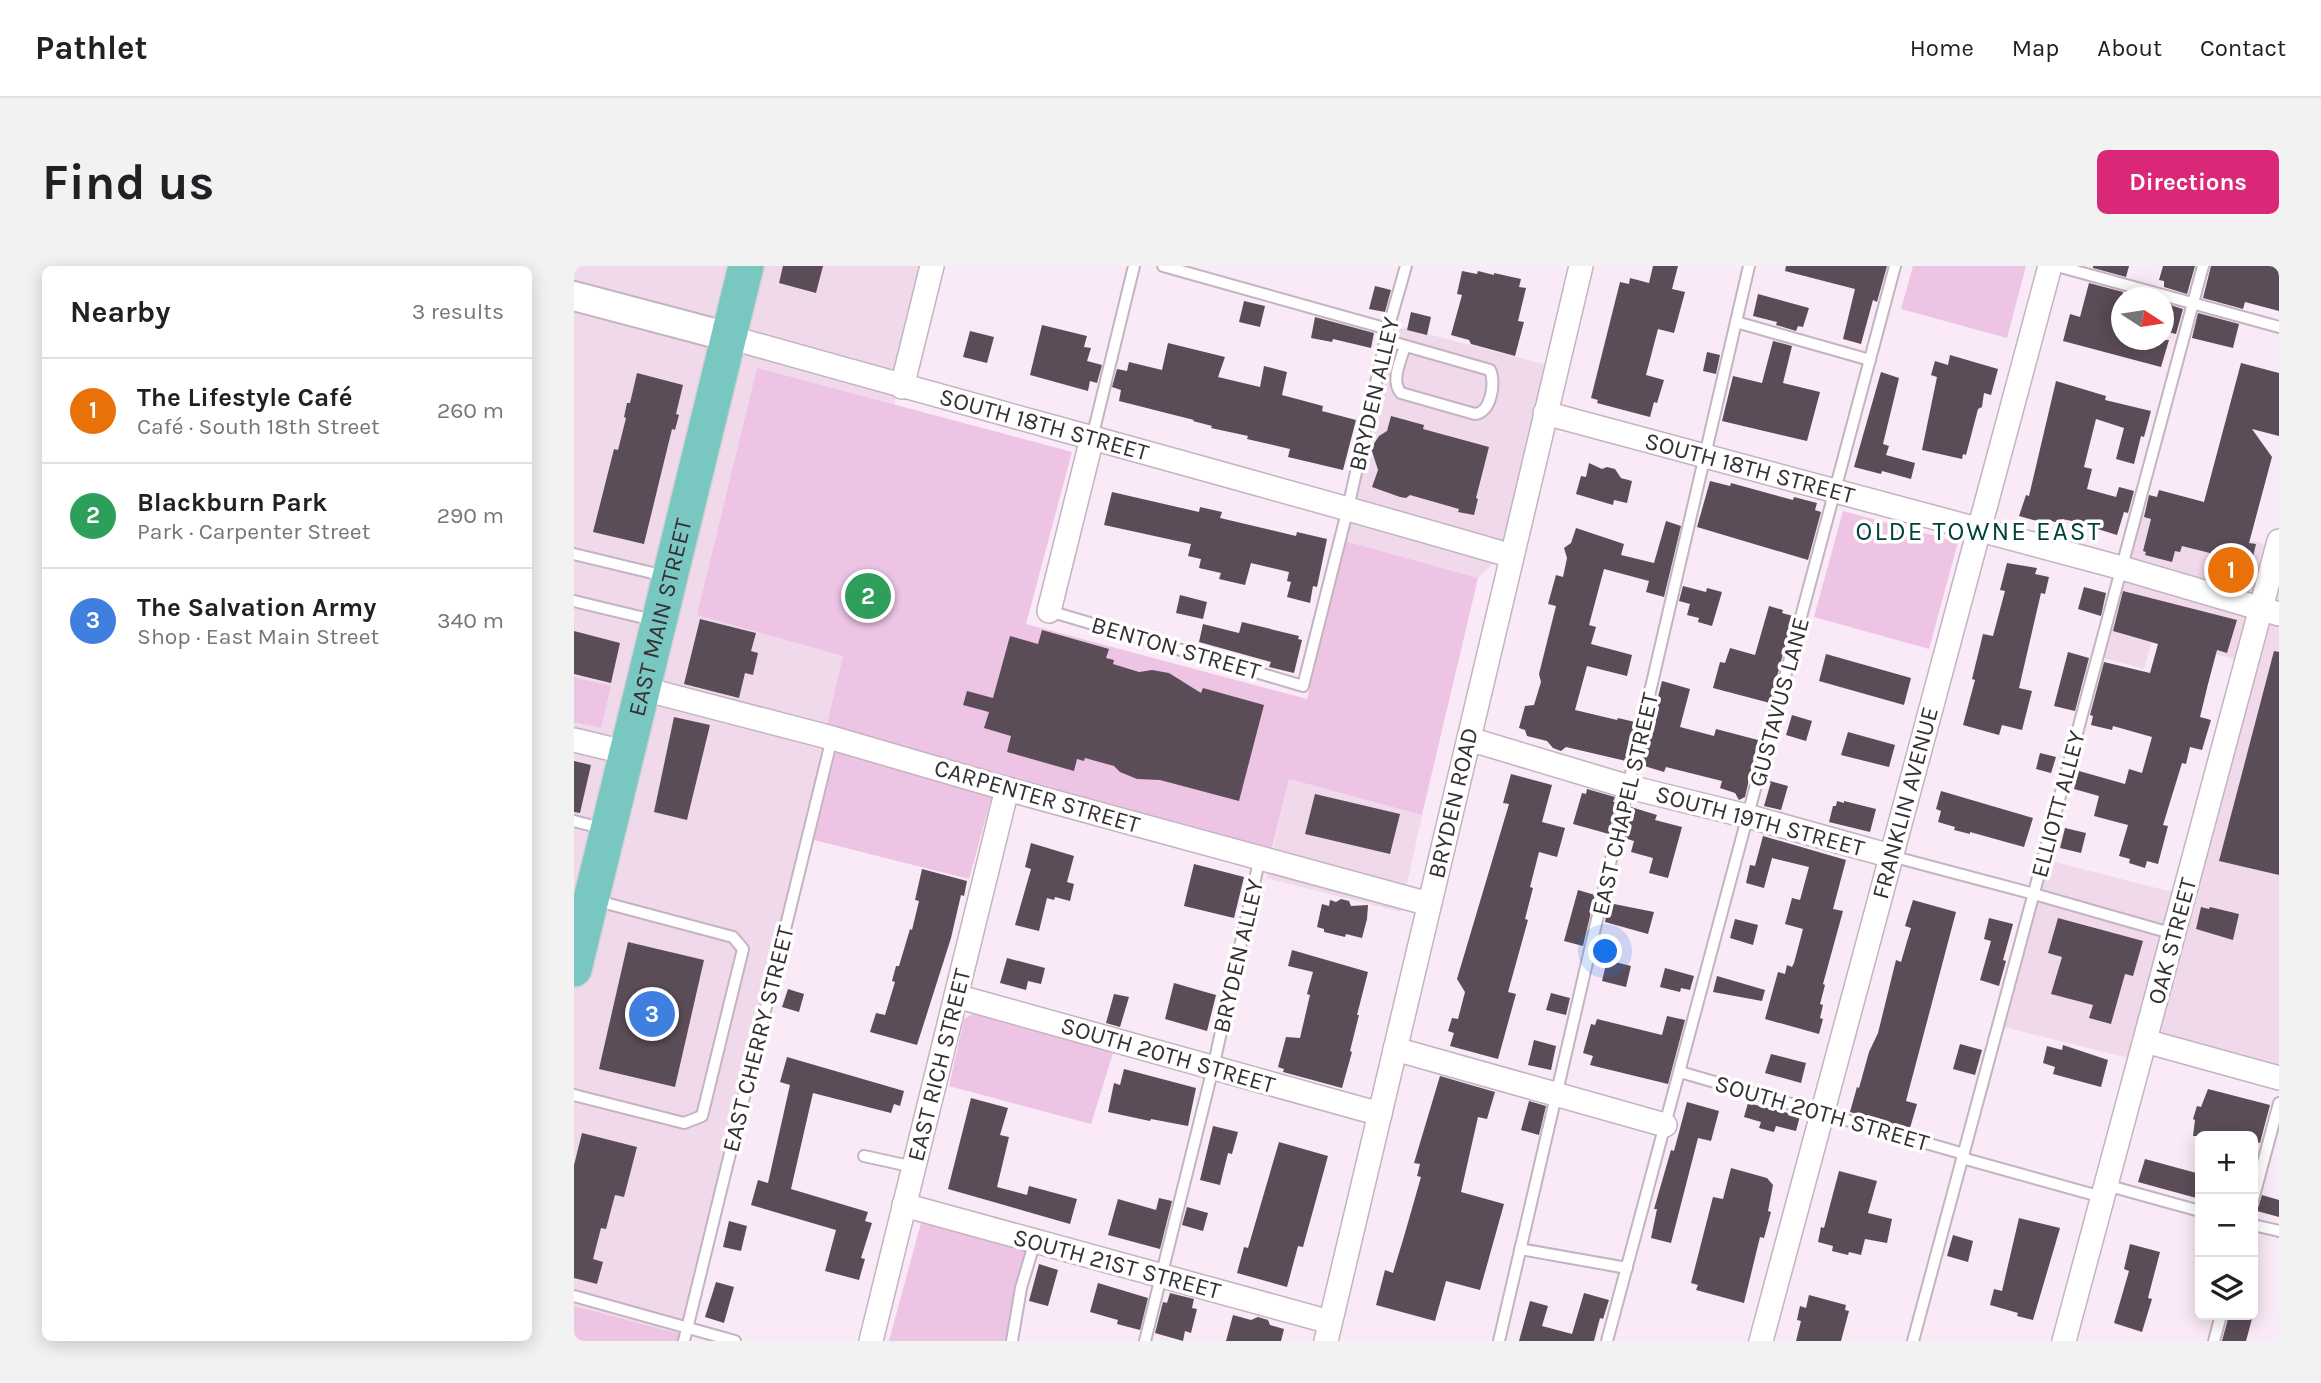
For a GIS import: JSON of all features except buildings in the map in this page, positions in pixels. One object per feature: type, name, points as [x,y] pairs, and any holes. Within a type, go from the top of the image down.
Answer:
[{"type":"main road","name":"EAST MAIN STREET","points":[[575,963],[746,266]]},
{"type":"street","points":[[902,387],[932,266]]},
{"type":"street","name":"BRYDEN ROAD","points":[[1328,1331],[1581,266]]},
{"type":"street","name":"FRANKLIN AVENUE","points":[[1761,1341],[2050,266]]},
{"type":"street","name":"SOUTH 18TH STREET","points":[[574,296],[1348,508],[1512,556]]},
{"type":"street","name":"SOUTH 18TH STREET","points":[[1545,412],[2122,568],[2270,612]]},
{"type":"street","points":[[1049,611],[1092,438]]},
{"type":"street","name":"OAK STREET","points":[[2064,1341],[2174,934],[2270,612],[2279,541]]},
{"type":"street","name":"CARPENTER STREET","points":[[644,689],[832,738],[1007,789],[1429,904]]},
{"type":"street","name":"SOUTH 19TH STREET","points":[[1469,739],[1629,787],[1891,856]]},
{"type":"street","points":[[574,740],[628,753]]},
{"type":"street","name":"EAST RICH STREET","points":[[871,1341],[1007,789]]},
{"type":"street","name":"SOUTH 20TH STREET","points":[[956,996],[1380,1114]]},
{"type":"street","points":[[2145,1041],[2279,1078]]},
{"type":"street","points":[[1395,1049],[1665,1125]]},
{"type":"street","name":"SOUTH 21ST STREET","points":[[904,1205],[1160,1276],[1328,1331]]},
{"type":"lane","points":[[1092,438],[1134,266]]},
{"type":"lane","points":[[1163,266],[1387,334],[1405,346],[1490,370],[1494,383],[1486,410],[1475,414],[1401,393],[1396,389],[1395,382],[1405,346]]},
{"type":"lane","name":"BRYDEN ALLEY","points":[[1303,686],[1348,508],[1387,334],[1406,266]]},
{"type":"lane","name":"EAST CHAPEL STREET","points":[[1499,1341],[1749,266]]},
{"type":"lane","name":"GUSTAVUS LANE","points":[[1607,1341],[1895,266]]},
{"type":"lane","points":[[2057,266],[2279,327]]},
{"type":"lane","name":"ELLIOTT ALLEY","points":[[1913,1341],[2203,266]]},
{"type":"lane","points":[[1736,322],[1870,360]]},
{"type":"lane","points":[[574,554],[671,577]]},
{"type":"lane","points":[[574,601],[660,621]]},
{"type":"lane","name":"BENTON STREET","points":[[1049,611],[1303,686]]},
{"type":"lane","name":"EAST CHERRY STREET","points":[[684,1341],[832,738]]},
{"type":"lane","points":[[574,821],[608,830]]},
{"type":"lane","name":"SOUTH 19TH STREET","points":[[1891,856],[2174,934]]},
{"type":"lane","name":"BRYDEN ALLEY","points":[[1145,1341],[1213,1068],[1260,857]]},
{"type":"lane","points":[[574,1095],[684,1123],[702,1116],[743,949],[733,937],[591,899]]},
{"type":"lane","name":"SOUTH 20TH STREET","points":[[1679,1072],[1822,1112],[1963,1156],[2104,1191],[2195,1210]]},
{"type":"lane","points":[[2255,1194],[2279,1103]]},
{"type":"lane","points":[[864,1156],[914,1167]]},
{"type":"lane","points":[[2258,1226],[2279,1231]]},
{"type":"lane","points":[[1012,1341],[1021,1288],[1035,1241]]},
{"type":"lane","points":[[1520,1250],[1627,1268]]},
{"type":"lane","points":[[574,1296],[735,1341]]},
{"type":"lane","points":[[2214,1341],[2220,1320]]},
{"type":"shaded area","points":[[574,266],[930,266],[894,405],[757,369],[698,614],[843,656],[826,727],[841,732],[684,1335],[574,1306]]},
{"type":"shaded area","points":[[1913,266],[2026,266],[2007,338],[1901,309]]},
{"type":"shaded area","points":[[1393,325],[1555,367],[1508,550],[1478,578],[1345,541],[1343,523]]},
{"type":"shaded area","points":[[757,368],[1072,452],[1026,624],[1307,699],[1345,541],[1478,578],[1422,815],[1289,779],[1272,848],[826,728],[843,656],[697,615]]},
{"type":"shaded area","points":[[1843,511],[1958,542],[1929,649],[1814,617]]},
{"type":"shaded area","points":[[2137,511],[2279,548],[2279,1077],[2158,1047],[2144,1062],[2004,1027],[2043,859],[2184,895],[2245,662],[2153,637],[2144,669],[2096,656]]},
{"type":"shaded area","points":[[574,677],[611,686],[601,728],[574,722]]},
{"type":"shaded area","points":[[836,751],[993,792],[969,879],[814,840]]},
{"type":"shaded area","points":[[1289,779],[1422,815],[1401,912],[1266,878]]},
{"type":"shaded area","points":[[974,1013],[1113,1053],[1091,1124],[949,1086],[964,1019]]},
{"type":"shaded area","points":[[922,1219],[1031,1250],[1009,1341],[889,1341]]},
{"type":"shaded area","points":[[574,1306],[684,1335],[682,1341],[574,1341]]},
{"type":"place","name":"The Lifestyle Café","points":[[2231,570]]},
{"type":"place","name":"Blackburn Park","points":[[868,596]]},
{"type":"place","name":"The Salvation Army","points":[[652,1014]]},
{"type":"district","name":"OLDE TOWNE EAST","points":[[1979,531]]}]
